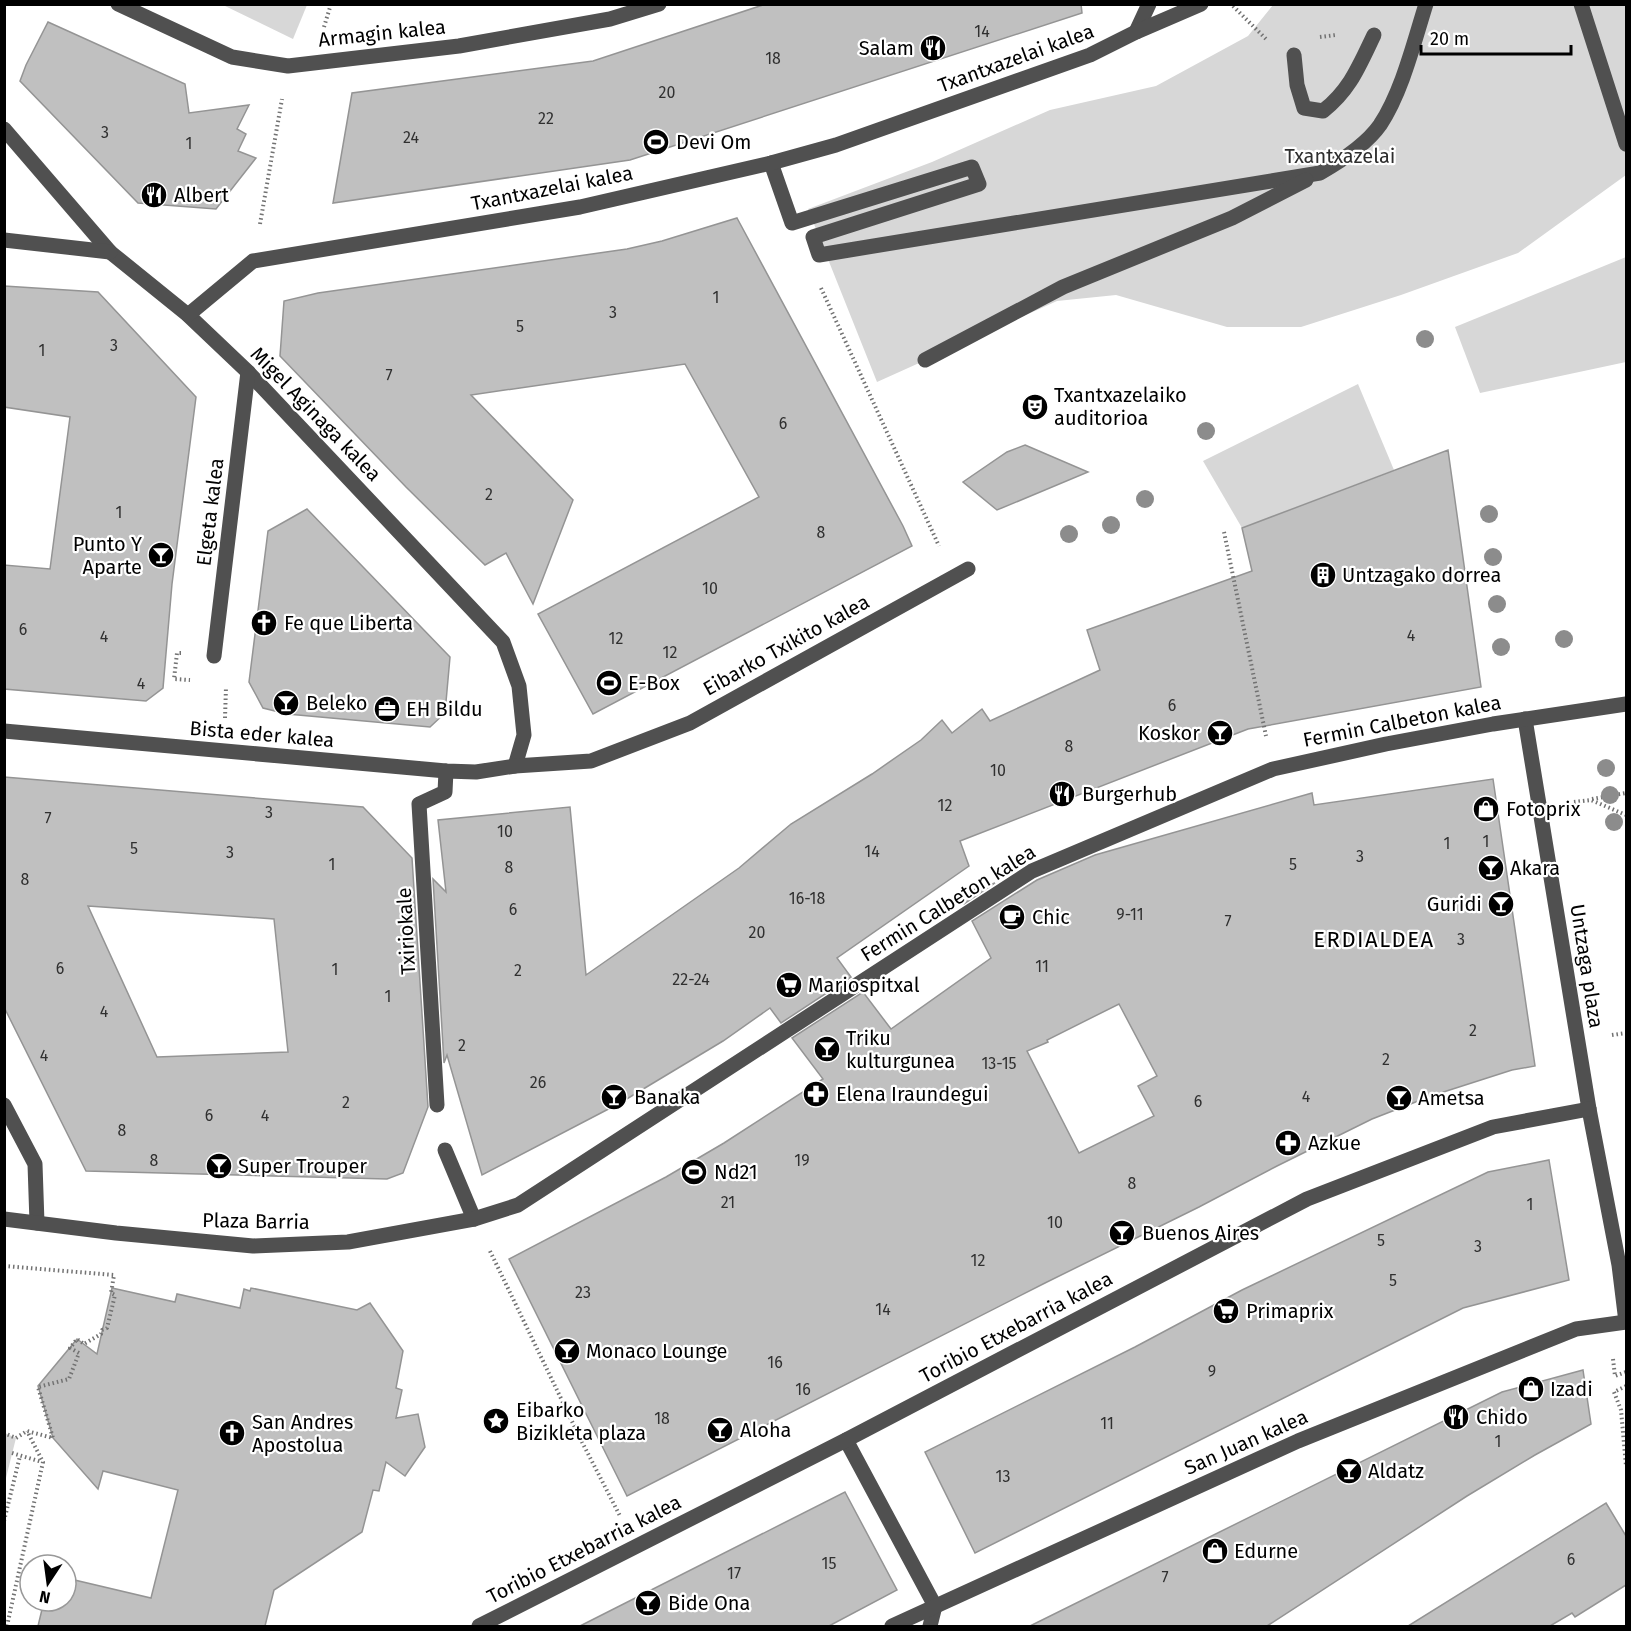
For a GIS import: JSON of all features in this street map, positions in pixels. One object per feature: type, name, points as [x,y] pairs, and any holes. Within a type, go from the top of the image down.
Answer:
[{"type":"street","name":"Armagin kalea","points":[[118,4],[232,57],[288,66],[459,46],[610,19],[659,4]]},
{"type":"street","points":[[1136,32],[1149,4]]},
{"type":"street","name":"Txantxazelai kalea","points":[[253,261],[580,207],[771,163],[836,145],[1090,55],[1201,4]]},
{"type":"street","points":[[925,360],[1063,287],[1232,218],[1348,157],[1380,125],[1400,84],[1426,4]]},
{"type":"street","points":[[1581,4],[1626,144]]},
{"type":"street","points":[[1294,55],[1297,85],[1304,108],[1323,111],[1339,99],[1357,71],[1374,35]]},
{"type":"street","name":"Migel Aginaga kalea","points":[[4,129],[110,252],[188,315],[248,372],[503,642],[519,686],[524,735],[515,766]]},
{"type":"street","points":[[771,163],[792,223],[972,167],[979,184],[813,237],[819,255],[1320,173]]},
{"type":"street","points":[[4,240],[110,252]]},
{"type":"street","points":[[188,315],[253,261]]},
{"type":"street","name":"Elgeta kalea","points":[[214,656],[248,372]]},
{"type":"street","name":"Eibarko Txikito kalea","points":[[515,766],[591,761],[690,723],[968,569]]},
{"type":"street","points":[[1525,718],[1626,704]]},
{"type":"street","name":"Fermin Calbeton kalea","points":[[474,1219],[518,1205],[1032,871],[1273,769],[1386,744],[1525,718]]},
{"type":"street","name":"Untzaga plaza","points":[[1525,718],[1589,1109],[1619,1265],[1626,1322]]},
{"type":"street","name":"Bista eder kalea","points":[[4,731],[446,771],[476,772],[515,766]]},
{"type":"street","name":"Txiriokale","points":[[437,1105],[420,804],[445,792],[446,771]]},
{"type":"street","points":[[4,1105],[35,1164],[37,1223]]},
{"type":"street","name":"Toribio Etxebarria kalea","points":[[478,1626],[846,1440],[1306,1199],[1493,1127],[1589,1109]]},
{"type":"street","points":[[445,1150],[474,1219]]},
{"type":"street","name":"Plaza Barria","points":[[4,1219],[116,1233],[253,1246],[348,1242],[474,1219]]},
{"type":"street","name":"San Juan kalea","points":[[892,1626],[1298,1441],[1576,1329],[1626,1322]]},
{"type":"street","points":[[846,1440],[935,1606],[930,1626]]},
{"type":"path","points":[[253,261],[288,66]]},
{"type":"path","points":[[821,287],[953,576]]},
{"type":"path","points":[[1224,531],[1273,769]]},
{"type":"path","points":[[1539,809],[1626,793]]},
{"type":"path","points":[[1591,800],[1626,815]]},
{"type":"path","points":[[496,1263],[605,1486]]},
{"type":"path","points":[[4,1266],[114,1275],[111,1293],[115,1295],[107,1328],[84,1344],[77,1339],[69,1348],[79,1353],[69,1379],[38,1388],[52,1438],[27,1431],[16,1438],[4,1433]]},
{"type":"path","points":[[1611,1349],[1616,1376],[1626,1372]]},
{"type":"path","points":[[1626,1386],[1614,1392],[1621,1410],[1626,1466]]},
{"type":"path","points":[[7,1626],[43,1462],[27,1431]]},
{"type":"path","points":[[12,1453],[43,1462]]},
{"type":"path","points":[[4,1521],[20,1456]]},
{"type":"green space","points":[[223,5],[307,5],[293,39]]},
{"type":"green space","name":"Txantxazelai","points":[[1273,5],[1626,5],[1626,175],[1518,253],[1401,295],[1301,327],[1227,327],[1116,295],[1057,301],[877,382],[808,209],[932,162],[1050,110],[1156,86],[1248,36]]},
{"type":"green space","points":[[1626,257],[1626,362],[1480,393],[1455,327]]},
{"type":"green space","points":[[1358,384],[1394,470],[1242,528],[1203,461]]},
{"type":"green space","points":[[5,1433],[16,1438],[5,1482]]},
{"type":"building","points":[[766,4],[1081,4],[1082,13],[630,160],[333,203],[352,93],[593,61]]},
{"type":"building","points":[[48,22],[185,84],[189,113],[249,105],[237,129],[246,134],[238,151],[256,158],[216,209],[138,203],[20,81]]},
{"type":"building","points":[[737,218],[912,546],[593,714],[538,614],[759,497],[685,364],[471,395],[573,500],[533,604],[506,553],[485,565],[280,356],[284,301],[318,293],[627,249]]},
{"type":"building","points":[[4,286],[98,292],[196,397],[172,584],[163,688],[146,701],[4,689],[4,565],[50,569],[70,417],[4,407]]},
{"type":"building","points":[[1025,445],[1088,472],[997,510],[963,482],[1007,452]]},
{"type":"building","points":[[1448,450],[1481,687],[1248,729],[960,841],[969,866],[837,958],[851,977],[781,1023],[770,1008],[723,1041],[620,1103],[482,1175],[447,1055],[444,1063],[433,879],[446,892],[438,820],[570,807],[586,975],[739,868],[791,824],[872,774],[921,740],[942,720],[952,733],[982,709],[990,721],[1100,670],[1087,630],[1252,571],[1242,528]]},
{"type":"building","points":[[307,509],[450,657],[445,713],[430,727],[287,714],[263,708],[249,682],[268,531]]},
{"type":"building","points":[[4,777],[363,807],[412,858],[428,1107],[403,1173],[387,1179],[86,1171],[4,1007]],"holes":[[[88,906],[274,919],[288,1052],[157,1057]]]},
{"type":"building","points":[[1493,779],[1535,1066],[1512,1070],[1431,1096],[1372,1119],[627,1496],[509,1259],[666,1177],[724,1143],[823,1079],[792,1038],[863,992],[891,1029],[991,958],[972,921],[1037,880],[1095,855],[1312,793],[1314,805]],"holes":[[[1119,1004],[1157,1076],[1138,1086],[1154,1116],[1079,1153],[1027,1051]]]},
{"type":"building","points":[[995,883],[964,904],[959,894]]},
{"type":"building","points":[[1549,1160],[1569,1280],[1463,1308],[975,1553],[925,1452],[1135,1347],[1242,1290],[1488,1172]]},
{"type":"building","name":"San Andres Apostolua","points":[[112,1288],[175,1302],[177,1294],[240,1308],[244,1289],[250,1291],[251,1288],[357,1310],[370,1303],[403,1351],[396,1388],[402,1390],[396,1418],[418,1414],[425,1447],[405,1476],[386,1462],[379,1491],[373,1490],[362,1532],[274,1590],[265,1626],[38,1626],[41,1613],[78,1613],[78,1581],[151,1598],[178,1490],[103,1471],[98,1489],[53,1438],[38,1386],[77,1339],[97,1354]]},
{"type":"building","points":[[1583,1370],[1591,1424],[1467,1496],[1267,1626],[1030,1626],[1502,1392]]},
{"type":"building","points":[[845,1492],[897,1590],[829,1626],[580,1626]]},
{"type":"building","points":[[1606,1503],[1626,1536],[1626,1585],[1575,1617],[1572,1613],[1550,1626],[1408,1626]]},
{"type":"place","name":"Salam","points":[[933,48]]},
{"type":"place","name":"Devi Om","points":[[656,142]]},
{"type":"place","name":"Albert","points":[[154,195]]},
{"type":"place","name":"Txantxazelaiko auditorioa","points":[[1035,407]]},
{"type":"place","name":"Punto Y Aparte","points":[[161,555]]},
{"type":"place","name":"Untzagako dorrea","points":[[1323,575]]},
{"type":"place","name":"Fe que Liberta","points":[[264,623]]},
{"type":"place","name":"E-Box","points":[[609,683]]},
{"type":"place","name":"Beleko","points":[[286,703]]},
{"type":"place","name":"EH Bildu","points":[[387,709]]},
{"type":"place","name":"Koskor","points":[[1220,733]]},
{"type":"place","name":"Burgerhub","points":[[1062,794]]},
{"type":"place","name":"Fotoprix","points":[[1486,809]]},
{"type":"place","name":"Akara","points":[[1491,868]]},
{"type":"place","name":"Guridi","points":[[1501,904]]},
{"type":"place","name":"Chic","points":[[1012,917]]},
{"type":"place","name":"Mariospitxal","points":[[789,985]]},
{"type":"place","name":"Triku kulturgunea","points":[[827,1049]]},
{"type":"place","name":"Elena Iraundegui","points":[[816,1094]]},
{"type":"place","name":"Banaka","points":[[614,1097]]},
{"type":"place","name":"Ametsa","points":[[1399,1098]]},
{"type":"place","name":"Azkue","points":[[1288,1143]]},
{"type":"place","name":"Super Trouper","points":[[219,1166]]},
{"type":"place","name":"Nd21","points":[[694,1172]]},
{"type":"place","name":"Buenos Aires","points":[[1122,1233]]},
{"type":"place","name":"Primaprix","points":[[1226,1311]]},
{"type":"place","name":"Monaco Lounge","points":[[567,1351]]},
{"type":"place","name":"Izadi","points":[[1531,1389]]},
{"type":"place","name":"Chido","points":[[1456,1417]]},
{"type":"place","name":"Eibarko Bizikleta plaza","points":[[496,1421]]},
{"type":"place","name":"Aloha","points":[[720,1430]]},
{"type":"place","name":"San Andres Apostolua","points":[[232,1433]]},
{"type":"place","name":"Aldatz","points":[[1349,1471]]},
{"type":"place","name":"Edurne","points":[[1215,1551]]},
{"type":"place","name":"Bide Ona","points":[[648,1603]]},
{"type":"district","name":"ERDIALDEA","points":[[1374,939]]}]
